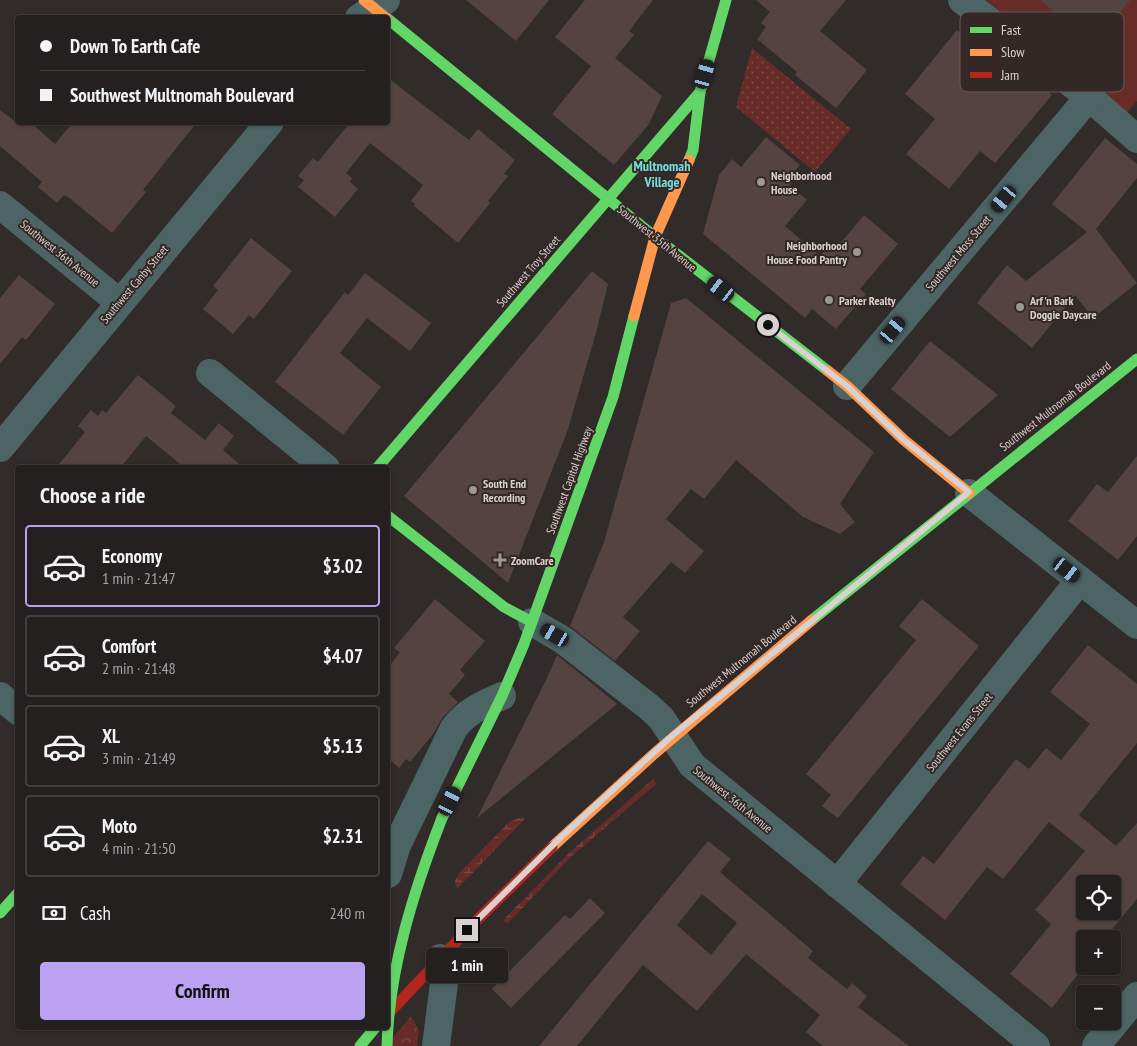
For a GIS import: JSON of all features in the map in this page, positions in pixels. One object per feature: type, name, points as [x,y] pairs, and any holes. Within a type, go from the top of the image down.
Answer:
[{"type":"street","name":"Southwest Capitol Highway","points":[[390,1017],[395,968],[421,871],[442,818],[502,696],[532,622],[613,397],[655,237],[693,150],[700,92],[726,0]]},
{"type":"street","points":[[962,0],[978,12]]},
{"type":"street","name":"Southwest 35th Avenue","points":[[390,21],[655,237],[847,386],[904,440],[1137,625]]},
{"type":"street","name":"Southwest Troy Street","points":[[380,465],[700,92]]},
{"type":"street","points":[[1082,92],[1137,139]]},
{"type":"street","name":"Southwest Moss Street","points":[[847,386],[1089,97]]},
{"type":"street","name":"Southwest Canby Street","points":[[0,448],[267,125]]},
{"type":"street","name":"Southwest 36th Avenue","points":[[0,205],[119,302]]},
{"type":"street","name":"Southwest Multnomah Boulevard","points":[[390,1012],[440,958],[560,838],[673,735],[969,492],[1137,359]]},
{"type":"street","points":[[210,374],[322,465]]},
{"type":"street","name":"Southwest 36th Avenue","points":[[390,518],[504,607],[563,640],[628,691],[660,718],[692,765],[1036,1046]]},
{"type":"street","name":"Southwest Evans Street","points":[[837,884],[1080,580]]},
{"type":"street","points":[[0,696],[15,708]]},
{"type":"street","points":[[390,868],[398,845],[454,728],[463,716],[475,707],[502,696]]},
{"type":"street","points":[[0,914],[15,896]]},
{"type":"street","points":[[436,1046],[444,983],[440,958]]},
{"type":"street","points":[[1096,1046],[1137,996]]},
{"type":"street","points":[[360,1046],[373,1030]]},
{"type":"street","name":"Southwest Capitol Highway","points":[[387,1046],[389,1030]]},
{"type":"green space","points":[[986,0],[1137,0],[1137,101],[1126,114],[1099,92],[1124,92],[1124,12],[1001,12]]},
{"type":"green space","points":[[752,48],[851,129],[815,172],[736,107]]},
{"type":"green space","points":[[654,778],[656,784],[572,856],[507,924],[503,920],[569,853]]},
{"type":"green space","points":[[523,817],[525,819],[457,889],[455,881],[460,872],[510,821]]},
{"type":"green space","points":[[411,1016],[419,1031],[417,1046],[386,1046]]},
{"type":"building","points":[[466,0],[549,0],[516,41]]},
{"type":"building","points":[[585,0],[653,0],[629,31],[634,35],[615,58],[662,96],[649,124],[614,165],[552,114],[591,66],[555,37]]},
{"type":"building","points":[[756,0],[846,0],[820,31],[867,70],[836,108],[795,75],[797,72],[757,39],[766,27],[761,23],[770,12]]},
{"type":"building","points":[[1040,0],[1130,0],[1120,12],[1055,12]]},
{"type":"building","points":[[957,30],[960,32],[960,92],[1048,92],[1052,95],[995,163],[980,151],[949,189],[906,154],[935,119],[905,94]]},
{"type":"building","points":[[390,80],[469,140],[478,129],[515,160],[504,174],[508,176],[488,201],[490,203],[458,243],[414,206],[415,204],[411,201],[423,185],[370,143],[346,173],[352,178],[350,182],[358,189],[335,217],[298,187],[304,180],[298,176],[313,158],[318,162],[348,125],[390,125]]},
{"type":"building","points":[[0,110],[15,121],[15,125],[33,125],[55,144],[71,125],[195,125],[143,190],[146,192],[112,233],[68,197],[64,195],[57,203],[38,187],[42,182],[0,146]]},
{"type":"building","points":[[766,137],[800,165],[791,176],[795,179],[789,185],[807,200],[785,226],[820,256],[828,246],[834,251],[864,215],[898,244],[860,289],[866,294],[836,329],[812,309],[805,318],[703,234],[719,175],[732,159],[741,167]]},
{"type":"building","points":[[1105,138],[1137,164],[1137,178],[1096,229],[1137,283],[1093,318],[1075,295],[1032,348],[977,303],[1007,265],[1026,281],[1087,232],[1052,204]]},
{"type":"building","points":[[251,238],[292,271],[254,319],[249,315],[233,334],[203,309],[218,290],[213,286]]},
{"type":"building","points":[[592,271],[608,284],[596,333],[567,432],[508,583],[404,496]]},
{"type":"building","points":[[365,273],[431,323],[410,351],[367,318],[340,353],[381,387],[343,435],[275,382],[345,292],[348,295]]},
{"type":"building","points":[[19,275],[55,304],[26,340],[22,337],[0,364],[0,298]]},
{"type":"building","points":[[686,298],[874,452],[840,504],[855,522],[840,534],[803,517],[736,460],[704,499],[691,489],[666,519],[704,551],[685,573],[671,562],[623,617],[640,631],[615,661],[570,626],[604,542],[671,303]]},
{"type":"building","points":[[930,341],[998,395],[950,437],[891,389]]},
{"type":"building","points":[[138,375],[176,406],[171,413],[205,440],[219,423],[234,436],[223,450],[240,465],[181,465],[146,436],[122,465],[58,465],[85,432],[78,426],[91,410],[98,416],[102,410],[106,413]]},
{"type":"building","points":[[1137,456],[1137,536],[1118,560],[1068,521],[1097,484],[1108,492]]},
{"type":"building","points":[[435,599],[485,641],[460,670],[465,675],[449,694],[458,702],[442,718],[434,733],[410,762],[406,759],[399,768],[390,760],[390,665],[400,652],[394,648]]},
{"type":"building","points":[[922,599],[979,646],[838,818],[822,806],[831,795],[806,774],[916,640],[899,626]]},
{"type":"building","points":[[1088,645],[1137,684],[1137,743],[1079,815],[1116,846],[1137,823],[1137,899],[1121,918],[1121,875],[1076,875],[1076,920],[1120,920],[1111,930],[1076,930],[1077,975],[1052,1008],[1010,974],[1051,924],[1035,910],[1085,851],[1049,822],[1003,879],[987,867],[945,920],[900,884],[923,856],[934,864],[1016,759],[1029,769],[1046,748],[1061,760],[1090,724],[1050,692]]},
{"type":"building","points":[[557,655],[617,704],[477,818],[546,680]]},
{"type":"building","points":[[708,841],[731,859],[720,872],[813,951],[808,958],[847,989],[852,983],[867,996],[858,1007],[909,1046],[823,1046],[806,1032],[820,1015],[746,954],[697,1011],[643,965],[577,1046],[539,1046]],"holes":[[[702,894],[737,923],[711,955],[677,925]]]},
{"type":"building","points":[[590,898],[605,913],[511,1008],[492,989],[565,915],[570,919]]},
{"type":"traffic: fast","points":[[689,160],[693,150],[700,92],[726,0]]},
{"type":"traffic: fast","points":[[390,21],[655,237],[828,371]]},
{"type":"traffic: fast","points":[[380,465],[700,92]]},
{"type":"traffic: fast","points":[[442,818],[502,696],[524,644],[613,397],[634,316]]},
{"type":"traffic: fast","points":[[812,620],[1137,359]]},
{"type":"traffic: fast","points":[[390,518],[504,607],[532,622]]},
{"type":"traffic: fast","points":[[390,1007],[392,988],[405,930],[422,873],[442,818]]},
{"type":"traffic: fast","points":[[0,913],[15,896]]},
{"type":"traffic: fast","points":[[360,1046],[373,1030]]},
{"type":"traffic: fast","points":[[387,1046],[388,1030]]},
{"type":"traffic: slow","points":[[364,0],[382,15]]},
{"type":"traffic: slow","points":[[634,316],[655,237],[689,160]]},
{"type":"traffic: slow","points":[[828,371],[847,386],[904,440],[969,493]]},
{"type":"traffic: slow","points":[[552,847],[655,753],[812,620]]},
{"type":"traffic: jam","points":[[390,1012],[474,923],[552,847]]},
{"type":"place","name":"Neighborhood House","points":[[761,182]]},
{"type":"place","name":"Neighborhood House Food Pantry","points":[[857,252]]},
{"type":"place","name":"Parker Realty","points":[[829,300]]},
{"type":"place","name":"Arf 'n Bark Doggie Daycare","points":[[1020,307]]},
{"type":"place","name":"South End Recording","points":[[473,490]]},
{"type":"place","name":"ZoomCare","points":[[500,560]]},
{"type":"district","name":"Multnomah Village","points":[[662,174]]},
{"type":"route","points":[[467,930],[560,838],[673,735],[969,492],[904,440],[847,386],[768,325]]}]
